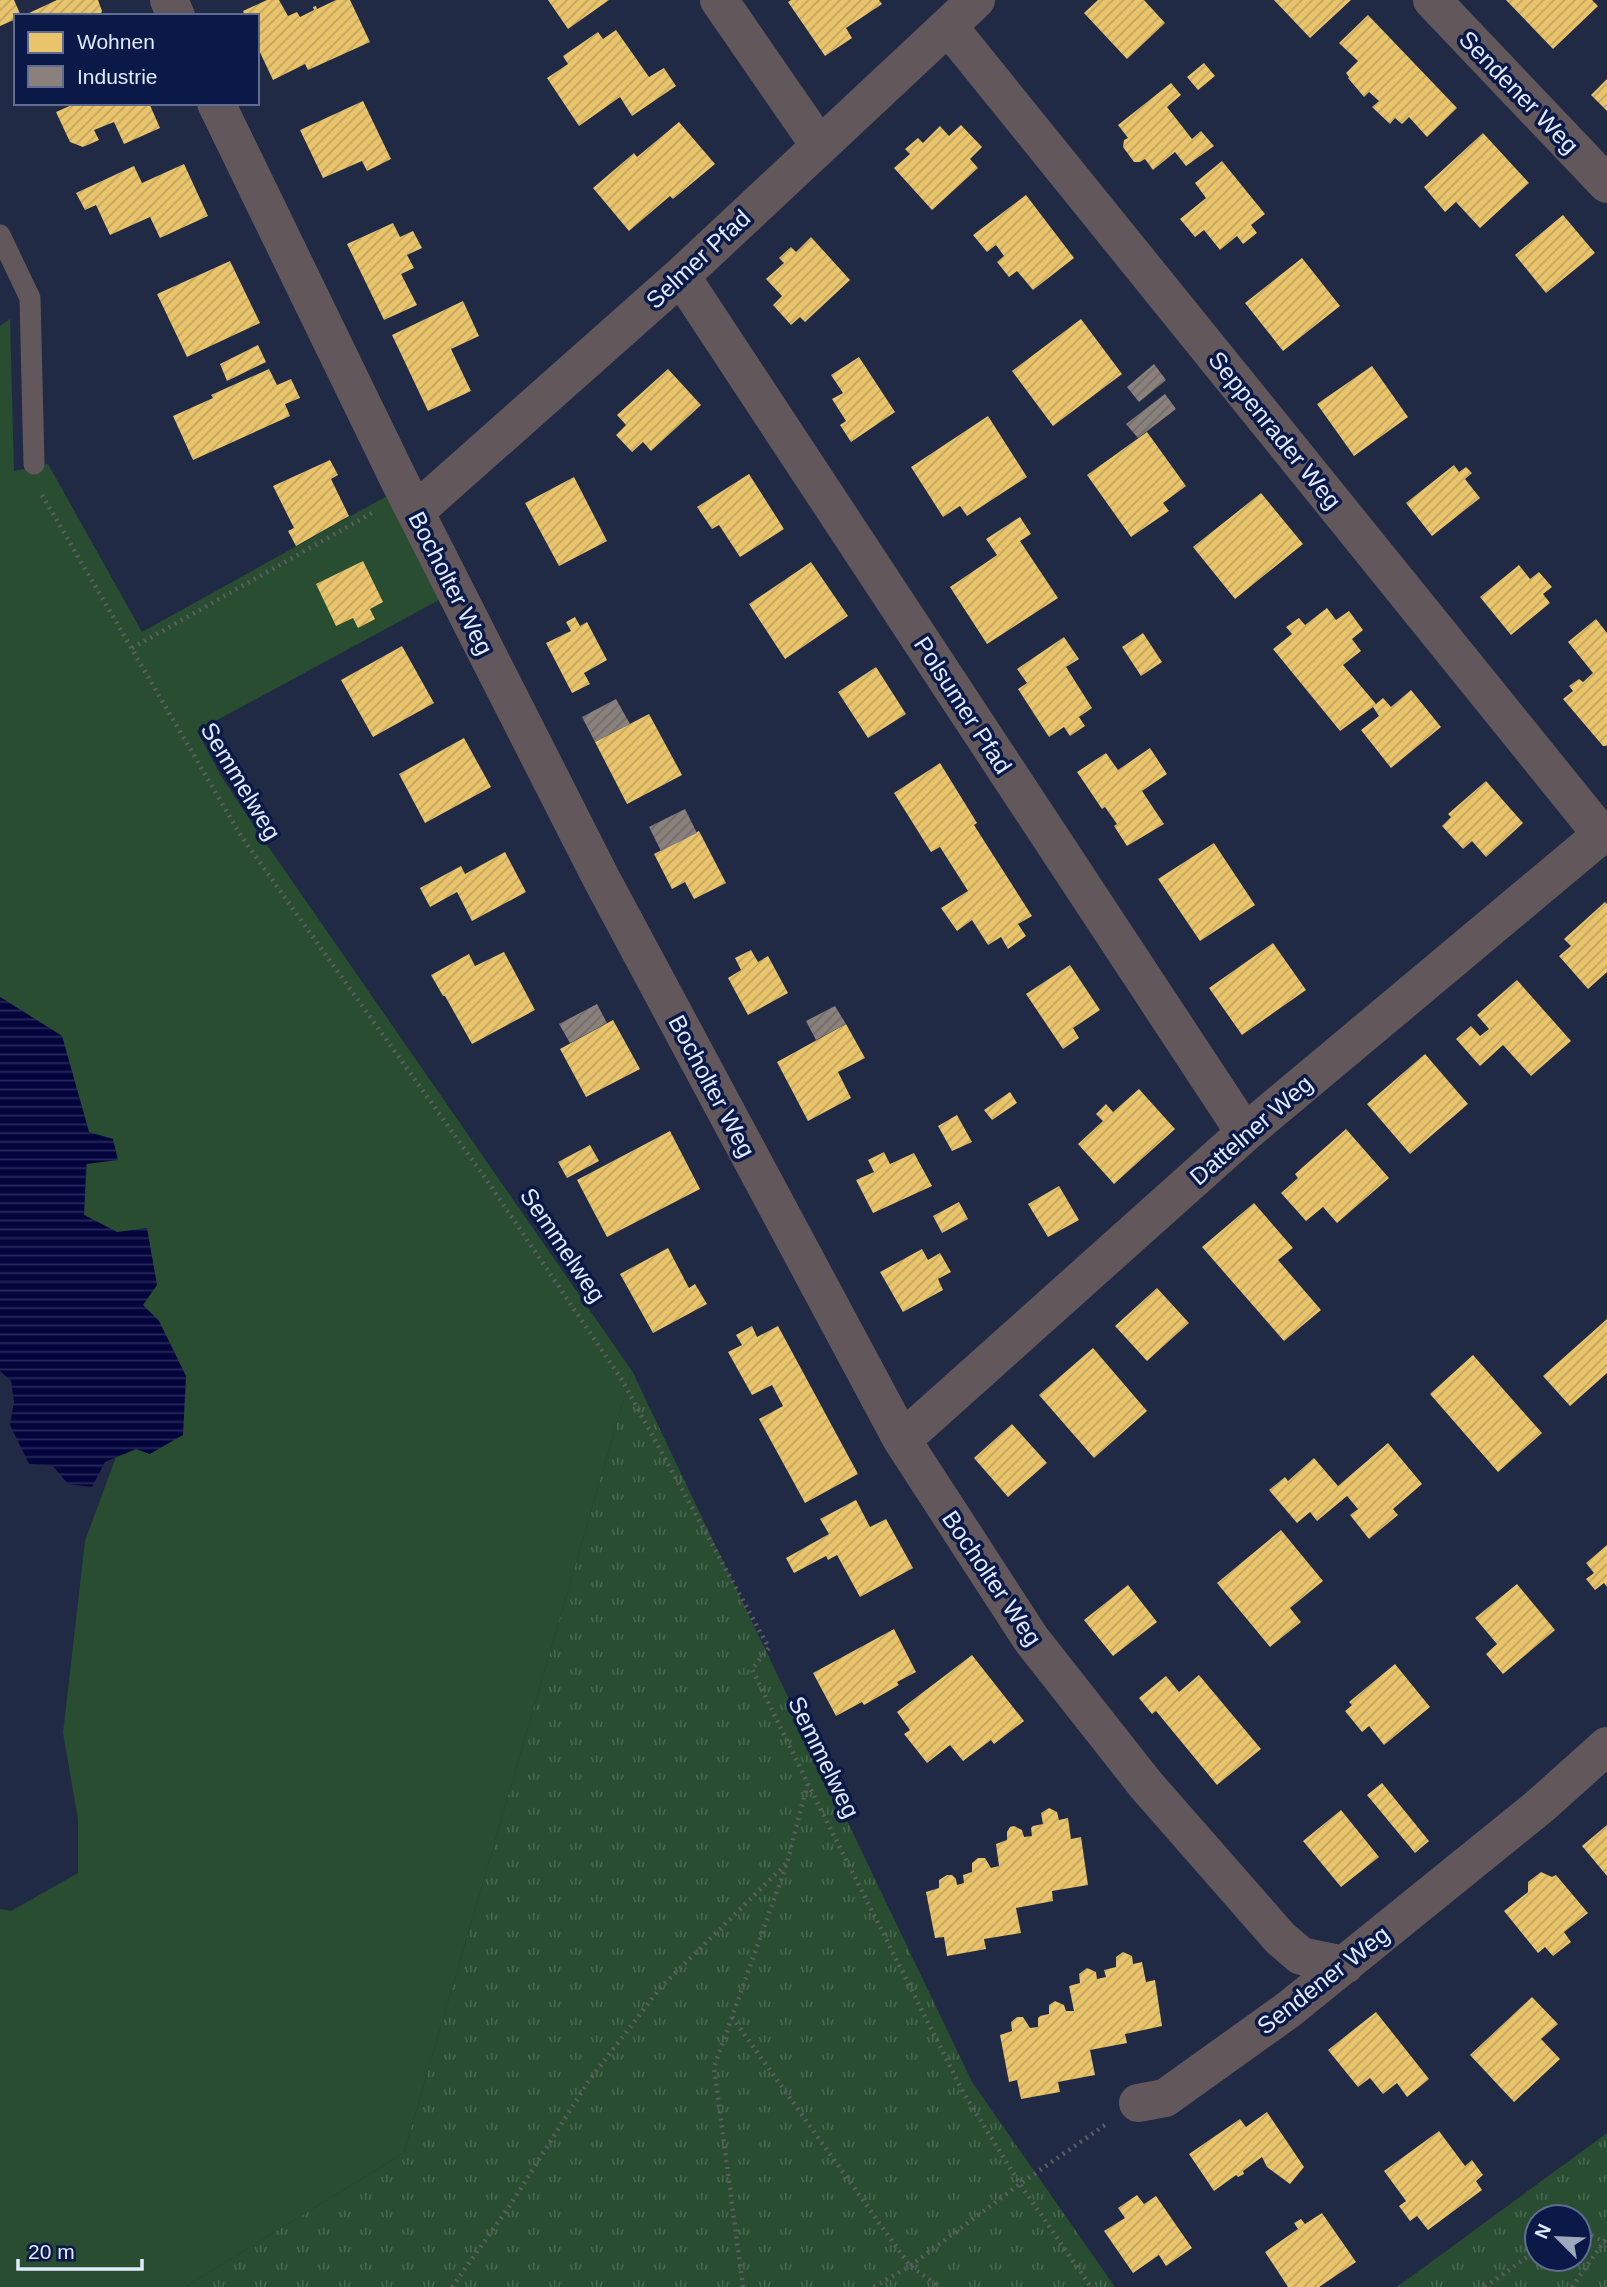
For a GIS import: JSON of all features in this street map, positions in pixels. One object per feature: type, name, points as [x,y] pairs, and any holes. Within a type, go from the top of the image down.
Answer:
[{"type":"street","points":[[719,0],[819,145]]},
{"type":"street","name":"Selmer Pfad","points":[[415,512],[681,276],[976,0]]},
{"type":"street","name":"Sendener Weg","points":[[1432,0],[1607,184]]},
{"type":"street","name":"Seppenrader Weg","points":[[948,26],[1604,832]]},
{"type":"street","name":"Bocholter Weg","points":[[217,105],[415,512],[601,877],[902,1440],[1031,1639],[1146,1785],[1280,1938],[1301,1956],[1345,1965]]},
{"type":"street","name":"Polsumer Pfad","points":[[681,276],[1245,1133]]},
{"type":"street","name":"Dattelner Weg","points":[[902,1440],[1245,1133],[1604,832]]},
{"type":"street","name":"Sendener Weg","points":[[1138,2103],[1165,2098],[1288,2010],[1540,1806],[1607,1746]]},
{"type":"lane","points":[[0,235],[30,298],[34,464]]},
{"type":"path","name":"Semmelweg","points":[[34,464],[35,482],[241,836],[488,1182],[622,1380],[769,1648],[752,1669],[963,2092],[1020,2184],[1091,2287]]},
{"type":"path","points":[[132,648],[374,512]]},
{"type":"path","points":[[743,2287],[714,2067],[787,1863],[808,1784]]},
{"type":"path","points":[[452,2287],[509,2207],[588,2082],[661,1987],[787,1863]]},
{"type":"path","points":[[732,2017],[909,2266],[940,2287]]},
{"type":"path","points":[[874,2287],[909,2266],[1020,2184],[1138,2103]]},
{"type":"path","points":[[1572,2287],[1606,2241]]},
{"type":"path","points":[[1485,2287],[1523,2260]]},
{"type":"green space","points":[[10,319],[14,471],[48,464],[142,632],[387,496],[439,600],[197,731],[220,774],[256,829],[632,1371],[404,2153],[185,2287],[0,2287],[0,1909],[11,1911],[78,1873],[78,1819],[63,1733],[85,1541],[116,1457],[136,1449],[159,1321],[143,1305],[117,1232],[84,1215],[89,1132],[62,1036],[0,997],[0,326]]},
{"type":"green space","points":[[632,1371],[972,2082],[1115,2287],[185,2287],[404,2153]]},
{"type":"green space","points":[[1607,2133],[1607,2287],[1397,2287]]},
{"type":"shaded area","points":[[0,997],[62,1036],[89,1132],[113,1139],[118,1160],[86,1164],[84,1215],[117,1232],[147,1228],[157,1285],[143,1305],[159,1321],[186,1376],[183,1435],[150,1454],[136,1449],[105,1462],[92,1487],[68,1484],[52,1465],[29,1464],[10,1425],[14,1402],[11,1381],[0,1371]]},
{"type":"building: Wohnen","points":[[0,0],[14,0],[20,14],[14,14],[14,20],[0,26]]},
{"type":"building: Wohnen","points":[[57,0],[98,0],[102,11],[101,14],[29,13]]},
{"type":"building: Wohnen","points":[[267,0],[279,0],[288,16],[297,12],[300,17],[314,10],[313,7],[316,6],[317,9],[336,0],[350,0],[370,42],[308,70],[305,64],[273,80],[259,50],[259,14],[244,14],[243,11]]},
{"type":"building: Wohnen","points":[[548,0],[609,0],[568,29]]},
{"type":"building: Wohnen","points":[[879,0],[882,4],[846,28],[852,38],[825,56],[788,2]]},
{"type":"building: Wohnen","points":[[1098,0],[1144,0],[1165,23],[1127,59],[1084,13]]},
{"type":"building: Wohnen","points":[[1274,0],[1351,0],[1310,38]]},
{"type":"building: Wohnen","points":[[1506,0],[1592,0],[1598,6],[1553,49]]},
{"type":"building: Wohnen","points":[[1368,15],[1457,108],[1427,137],[1409,117],[1402,124],[1395,118],[1390,124],[1372,107],[1379,101],[1369,92],[1364,97],[1348,78],[1346,73],[1358,61],[1339,43]]},
{"type":"building: Wohnen","points":[[616,30],[649,77],[664,68],[676,86],[632,116],[620,97],[579,126],[547,78],[568,64],[563,56],[598,32],[603,39]]},
{"type":"building: Wohnen","points":[[1204,63],[1215,76],[1198,90],[1187,77]]},
{"type":"building: Wohnen","points":[[1607,79],[1607,111],[1591,95]]},
{"type":"building: Wohnen","points":[[1171,83],[1181,95],[1167,107],[1192,139],[1201,131],[1214,146],[1186,166],[1175,152],[1153,170],[1145,159],[1134,162],[1123,147],[1124,140],[1128,138],[1118,125]]},
{"type":"building: Wohnen","points":[[363,101],[391,159],[367,171],[362,161],[323,178],[300,130]]},
{"type":"building: Wohnen","points":[[72,105],[150,105],[160,128],[124,144],[114,122],[94,130],[99,140],[83,147],[70,142],[56,112]]},
{"type":"building: Wohnen","points":[[679,122],[715,164],[673,199],[670,196],[629,231],[593,188],[634,153],[637,157]]},
{"type":"building: Wohnen","points":[[961,125],[982,147],[970,159],[978,168],[932,210],[894,168],[910,154],[905,149],[918,138],[923,143],[940,126],[949,136]]},
{"type":"building: Wohnen","points":[[1483,133],[1529,183],[1480,228],[1456,202],[1445,212],[1424,187]]},
{"type":"building: Wohnen","points":[[1222,161],[1265,214],[1251,225],[1257,233],[1243,244],[1237,236],[1220,250],[1204,230],[1195,237],[1180,219],[1206,198],[1195,183]]},
{"type":"building: Wohnen","points":[[184,164],[208,216],[160,238],[150,217],[110,235],[96,205],[85,210],[76,193],[134,166],[142,183]]},
{"type":"building: Wohnen","points":[[1026,195],[1074,258],[1033,290],[1017,271],[1009,277],[997,262],[1004,256],[996,245],[987,252],[973,235]]},
{"type":"building: Wohnen","points":[[1563,215],[1595,253],[1546,293],[1515,255]]},
{"type":"building: Wohnen","points":[[393,223],[400,237],[413,231],[422,248],[407,255],[414,268],[401,274],[417,305],[384,320],[347,244]]},
{"type":"building: Wohnen","points":[[811,237],[850,280],[805,322],[800,317],[791,325],[773,305],[782,296],[766,279],[784,263],[779,258],[791,247],[796,252]]},
{"type":"building: Wohnen","points":[[1302,258],[1340,306],[1283,351],[1245,303]]},
{"type":"building: Wohnen","points":[[230,261],[260,323],[187,357],[157,294]]},
{"type":"building: Wohnen","points":[[463,301],[479,336],[451,349],[471,391],[428,411],[392,335]]},
{"type":"building: Wohnen","points":[[1081,319],[1122,374],[1053,426],[1012,371]]},
{"type":"building: Wohnen","points":[[258,345],[266,362],[227,381],[220,364]]},
{"type":"building: Wohnen","points":[[859,357],[895,412],[851,442],[840,425],[846,421],[832,399],[843,393],[831,375]]},
{"type":"building: Wohnen","points":[[1372,366],[1408,417],[1354,456],[1317,404]]},
{"type":"building: Wohnen","points":[[269,369],[277,385],[291,379],[300,398],[285,404],[290,416],[193,460],[173,416],[213,398],[211,395]]},
{"type":"building: Wohnen","points":[[668,369],[701,405],[651,451],[643,442],[632,452],[616,435],[626,425],[617,415]]},
{"type":"building: Wohnen","points":[[988,416],[1027,477],[967,516],[960,506],[943,517],[911,467]]},
{"type":"building: Wohnen","points":[[1147,432],[1186,486],[1163,503],[1169,511],[1131,537],[1087,475]]},
{"type":"building: Wohnen","points":[[330,460],[338,475],[331,479],[349,516],[296,546],[288,531],[294,528],[273,486]]},
{"type":"building: Wohnen","points":[[1454,465],[1459,472],[1466,467],[1472,473],[1465,479],[1480,498],[1432,536],[1406,503]]},
{"type":"building: Wohnen","points":[[749,474],[784,529],[740,557],[719,525],[712,529],[697,507]]},
{"type":"building: Wohnen","points":[[574,477],[607,541],[559,566],[525,503]]},
{"type":"building: Wohnen","points":[[1261,493],[1303,544],[1235,599],[1193,547]]},
{"type":"building: Wohnen","points":[[1020,517],[1031,534],[1020,541],[1058,598],[987,644],[950,587],[997,555],[986,539]]},
{"type":"building: Wohnen","points":[[363,561],[383,602],[370,609],[375,619],[358,628],[353,618],[336,626],[316,584]]},
{"type":"building: Wohnen","points":[[811,562],[848,616],[785,659],[749,604]]},
{"type":"building: Wohnen","points":[[1519,565],[1530,579],[1539,572],[1552,587],[1543,594],[1550,603],[1511,635],[1480,597]]},
{"type":"building: Wohnen","points":[[1327,608],[1336,620],[1349,611],[1363,630],[1352,639],[1361,651],[1343,665],[1376,704],[1383,698],[1391,707],[1411,690],[1441,727],[1391,768],[1361,730],[1379,716],[1373,707],[1340,731],[1273,649],[1292,634],[1286,627],[1299,618],[1305,625]]},
{"type":"building: Wohnen","points":[[575,617],[580,626],[587,622],[607,660],[584,673],[590,684],[572,693],[546,643],[571,631],[566,622]]},
{"type":"building: Wohnen","points":[[1596,619],[1607,633],[1607,746],[1603,746],[1563,699],[1573,691],[1569,686],[1579,679],[1583,682],[1593,673],[1568,642]]},
{"type":"building: Wohnen","points":[[1143,633],[1162,662],[1141,676],[1122,647]]},
{"type":"building: Wohnen","points":[[1064,637],[1079,659],[1066,667],[1092,708],[1079,717],[1085,726],[1070,736],[1064,727],[1049,737],[1018,689],[1027,683],[1017,669]]},
{"type":"building: Wohnen","points":[[402,646],[434,703],[373,737],[341,680]]},
{"type":"building: Wohnen","points":[[876,667],[906,714],[868,738],[838,692]]},
{"type":"building: Wohnen","points":[[649,714],[682,775],[627,804],[595,742]]},
{"type":"building: Wohnen","points":[[464,738],[491,787],[425,823],[399,774]]},
{"type":"building: Wohnen","points":[[1150,748],[1167,774],[1142,791],[1164,824],[1127,846],[1114,826],[1117,824],[1105,807],[1102,809],[1077,772],[1106,753],[1118,770]]},
{"type":"building: Wohnen","points":[[940,763],[977,823],[974,825],[1032,916],[1018,924],[1026,936],[1008,949],[1001,937],[988,945],[972,920],[957,931],[941,908],[968,891],[940,847],[931,852],[894,793]]},
{"type":"building: Wohnen","points":[[1486,781],[1523,823],[1486,857],[1472,841],[1463,849],[1442,826],[1451,817],[1448,814]]},
{"type":"building: Wohnen","points":[[699,831],[726,883],[694,899],[685,882],[672,889],[654,854]]},
{"type":"building: Wohnen","points":[[1214,843],[1255,905],[1200,941],[1158,879]]},
{"type":"building: Wohnen","points":[[505,852],[526,892],[472,921],[457,892],[430,907],[420,888],[461,866],[465,874]]},
{"type":"building: Wohnen","points":[[1605,902],[1607,972],[1588,989],[1559,956],[1571,946],[1564,939]]},
{"type":"building: Wohnen","points":[[1273,943],[1306,990],[1242,1035],[1209,988]]},
{"type":"building: Wohnen","points":[[751,950],[758,962],[768,956],[788,993],[748,1015],[728,978],[741,970],[735,958]]},
{"type":"building: Wohnen","points":[[504,952],[535,1010],[472,1044],[431,975],[469,954],[475,966]]},
{"type":"building: Wohnen","points":[[1070,965],[1100,1010],[1073,1028],[1079,1038],[1063,1049],[1026,994]]},
{"type":"building: Wohnen","points":[[1517,980],[1571,1041],[1531,1076],[1503,1045],[1480,1066],[1456,1039],[1471,1026],[1480,1036],[1489,1029],[1477,1015]]},
{"type":"building: Wohnen","points":[[613,1020],[640,1069],[586,1097],[560,1049]]},
{"type":"building: Wohnen","points":[[846,1024],[865,1058],[838,1072],[851,1098],[808,1121],[777,1062]]},
{"type":"building: Wohnen","points":[[1425,1054],[1468,1104],[1410,1154],[1367,1104]]},
{"type":"building: Wohnen","points":[[1139,1089],[1175,1129],[1114,1184],[1078,1144],[1103,1121],[1096,1114],[1106,1104],[1113,1112]]},
{"type":"building: Wohnen","points":[[1010,1092],[1017,1103],[992,1120],[984,1110]]},
{"type":"building: Wohnen","points":[[957,1115],[972,1142],[952,1151],[938,1126]]},
{"type":"building: Wohnen","points":[[1346,1129],[1389,1178],[1337,1223],[1323,1207],[1306,1221],[1281,1193],[1298,1178],[1295,1174]]},
{"type":"building: Wohnen","points":[[670,1131],[700,1189],[607,1237],[577,1180]]},
{"type":"building: Wohnen","points":[[590,1145],[599,1161],[567,1178],[558,1162]]},
{"type":"building: Wohnen","points":[[884,1152],[890,1164],[914,1153],[932,1186],[873,1213],[856,1180],[874,1172],[868,1160]]},
{"type":"building: Wohnen","points":[[1059,1186],[1079,1220],[1048,1237],[1028,1204]]},
{"type":"building: Wohnen","points":[[959,1202],[968,1219],[942,1233],[933,1216]]},
{"type":"building: Wohnen","points":[[1254,1203],[1293,1248],[1278,1260],[1321,1310],[1284,1341],[1202,1247]]},
{"type":"building: Wohnen","points":[[668,1248],[689,1288],[695,1284],[707,1304],[653,1333],[620,1274]]},
{"type":"building: Wohnen","points":[[922,1249],[928,1260],[940,1253],[951,1272],[938,1279],[943,1290],[903,1312],[880,1272]]},
{"type":"building: Wohnen","points":[[1157,1288],[1189,1323],[1147,1361],[1115,1326]]},
{"type":"building: Wohnen","points":[[1607,1319],[1607,1373],[1570,1406],[1543,1376]]},
{"type":"building: Wohnen","points":[[752,1326],[757,1337],[778,1326],[858,1474],[805,1503],[759,1419],[783,1406],[772,1385],[752,1395],[728,1352],[742,1345],[736,1335]]},
{"type":"building: Wohnen","points":[[1093,1348],[1147,1411],[1094,1458],[1039,1395]]},
{"type":"building: Wohnen","points":[[1473,1355],[1542,1433],[1498,1472],[1430,1394]]},
{"type":"building: Wohnen","points":[[1012,1424],[1047,1463],[1008,1497],[974,1458]]},
{"type":"building: Wohnen","points":[[1388,1443],[1422,1484],[1393,1509],[1398,1515],[1369,1539],[1350,1515],[1358,1509],[1347,1496],[1317,1521],[1310,1512],[1297,1523],[1269,1490],[1285,1477],[1288,1481],[1314,1458],[1338,1486]]},
{"type":"building: Wohnen","points":[[856,1500],[870,1527],[886,1519],[913,1568],[860,1597],[837,1555],[828,1560],[826,1556],[794,1573],[786,1558],[829,1534],[820,1519]]},
{"type":"building: Wohnen","points":[[1281,1530],[1323,1581],[1290,1608],[1301,1622],[1270,1647],[1217,1583]]},
{"type":"building: Wohnen","points":[[1607,1545],[1607,1587],[1604,1583],[1595,1590],[1586,1579],[1594,1573],[1586,1563]]},
{"type":"building: Wohnen","points":[[1517,1584],[1555,1630],[1503,1674],[1486,1654],[1497,1644],[1475,1618]]},
{"type":"building: Wohnen","points":[[1128,1585],[1157,1622],[1113,1656],[1084,1620]]},
{"type":"building: Wohnen","points":[[894,1629],[916,1672],[864,1705],[862,1702],[836,1716],[813,1673]]},
{"type":"building: Wohnen","points":[[972,1655],[1024,1721],[994,1744],[991,1740],[963,1761],[950,1745],[927,1763],[904,1734],[910,1730],[897,1712]]},
{"type":"building: Wohnen","points":[[1395,1664],[1430,1707],[1384,1745],[1369,1726],[1362,1732],[1345,1711],[1352,1705],[1349,1702]]},
{"type":"building: Wohnen","points":[[1199,1675],[1261,1749],[1217,1785],[1156,1711],[1152,1714],[1139,1698],[1166,1676],[1179,1692]]},
{"type":"building: Wohnen","points":[[1382,1783],[1429,1841],[1415,1853],[1367,1795]]},
{"type":"building: Wohnen","points":[[1049,1808],[1057,1812],[1059,1820],[1068,1818],[1071,1839],[1081,1837],[1088,1885],[1052,1891],[1053,1901],[1016,1908],[1021,1933],[984,1939],[986,1949],[947,1956],[944,1937],[935,1938],[926,1892],[939,1888],[939,1880],[947,1875],[956,1879],[957,1885],[964,1883],[963,1875],[972,1872],[972,1863],[978,1858],[985,1858],[991,1868],[999,1866],[996,1844],[1007,1840],[1010,1827],[1022,1830],[1024,1837],[1032,1836],[1031,1828],[1043,1824],[1041,1813]]},
{"type":"building: Wohnen","points":[[1341,1810],[1379,1857],[1341,1887],[1303,1841]]},
{"type":"building: Wohnen","points":[[1607,1825],[1607,1876],[1582,1846]]},
{"type":"building: Wohnen","points":[[1541,1872],[1552,1877],[1556,1875],[1588,1913],[1564,1932],[1571,1942],[1553,1956],[1545,1947],[1538,1953],[1504,1911],[1528,1892],[1528,1882]]},
{"type":"building: Wohnen","points":[[1123,1952],[1132,1956],[1133,1964],[1142,1962],[1146,1982],[1155,1980],[1162,2026],[1125,2034],[1127,2043],[1090,2050],[1095,2075],[1058,2082],[1060,2092],[1021,2099],[1017,2080],[1009,2082],[1000,2035],[1012,2031],[1011,2022],[1017,2017],[1023,2017],[1030,2028],[1038,2027],[1038,2018],[1049,2014],[1049,2005],[1055,2001],[1064,2005],[1066,2011],[1074,2011],[1069,1986],[1080,1983],[1079,1974],[1087,1968],[1096,1972],[1097,1979],[1106,1977],[1104,1970],[1116,1967],[1116,1957]]},
{"type":"building: Wohnen","points":[[1532,1997],[1558,2024],[1541,2039],[1560,2059],[1514,2102],[1470,2055]]},
{"type":"building: Wohnen","points":[[1376,2012],[1429,2079],[1407,2097],[1397,2083],[1383,2094],[1370,2078],[1358,2087],[1328,2050]]},
{"type":"building: Wohnen","points":[[1267,2112],[1304,2167],[1290,2184],[1267,2167],[1262,2157],[1243,2171],[1244,2174],[1238,2177],[1236,2175],[1214,2191],[1189,2154],[1240,2119],[1246,2127]]},
{"type":"building: Wohnen","points":[[1439,2131],[1465,2166],[1472,2160],[1483,2175],[1476,2181],[1482,2190],[1428,2230],[1417,2216],[1410,2221],[1399,2206],[1406,2201],[1384,2171]]},
{"type":"building: Wohnen","points":[[1137,2195],[1144,2204],[1156,2196],[1192,2248],[1166,2266],[1159,2255],[1133,2273],[1104,2231],[1125,2218],[1118,2208]]},
{"type":"building: Wohnen","points":[[1322,2213],[1356,2262],[1319,2287],[1288,2287],[1265,2252],[1298,2229],[1294,2223],[1301,2219],[1305,2224]]},
{"type":"building: Industrie","points":[[1154,364],[1166,380],[1139,402],[1127,387]]},
{"type":"building: Industrie","points":[[1165,394],[1176,409],[1138,438],[1126,424]]},
{"type":"building: Industrie","points":[[616,699],[630,724],[595,742],[582,717]]},
{"type":"building: Industrie","points":[[685,809],[697,833],[661,851],[649,827]]},
{"type":"building: Industrie","points":[[597,1004],[607,1023],[570,1043],[559,1024]]},
{"type":"building: Industrie","points":[[835,1006],[846,1024],[816,1040],[806,1021]]}]
